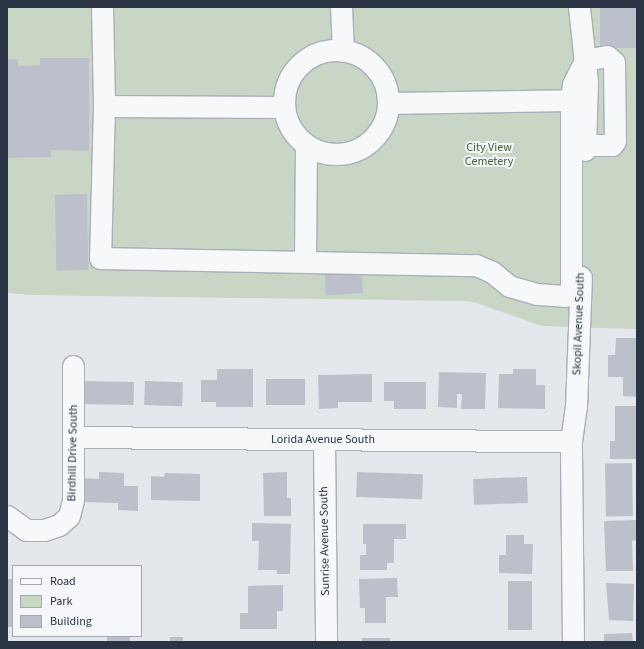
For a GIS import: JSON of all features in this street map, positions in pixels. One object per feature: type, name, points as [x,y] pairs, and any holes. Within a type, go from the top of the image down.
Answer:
[{"type":"street","points":[[102,7],[104,106],[100,258],[304,260],[476,265],[492,272],[509,286],[537,294],[570,295],[572,170],[570,100],[573,84],[585,60],[607,56],[614,62],[616,134],[612,145],[585,145]]},
{"type":"street","points":[[341,7],[342,51]]},
{"type":"street","name":"Skopil Avenue South","points":[[573,642],[572,441],[576,406],[585,145],[585,60],[578,7]]},
{"type":"street","points":[[327,51],[342,51],[357,55],[370,63],[380,74],[386,88],[388,103],[385,119],[378,134],[366,145],[352,152],[336,155],[320,152],[306,145],[291,128],[284,107],[288,84],[300,65],[312,56],[327,51]]},
{"type":"street","points":[[388,103],[570,100]]},
{"type":"street","points":[[104,106],[284,107]]},
{"type":"street","points":[[304,260],[306,145]]},
{"type":"street","name":"Birdhill Drive South","points":[[7,516],[26,530],[44,530],[59,525],[69,516],[73,500],[73,366]]},
{"type":"street","name":"Lorida Avenue South","points":[[74,438],[572,441]]},
{"type":"street","name":"Sunrise Avenue South","points":[[324,440],[326,642]]},
{"type":"green space","name":"City View Cemetery","points":[[7,7],[637,7],[637,329],[542,326],[474,302],[461,301],[32,295],[7,293]]},
{"type":"building","points":[[600,7],[637,7],[637,48],[600,48]]},
{"type":"building","points":[[40,58],[89,58],[89,151],[50,150],[51,157],[7,158],[7,59],[18,59],[18,66],[40,65]]},
{"type":"building","points":[[87,194],[88,270],[56,271],[55,195]]},
{"type":"building","points":[[361,266],[363,293],[326,296],[324,269]]},
{"type":"building","points":[[616,338],[637,338],[637,397],[623,396],[623,377],[608,377],[608,355],[615,355]]},
{"type":"building","points":[[217,369],[253,369],[253,407],[216,407],[216,402],[201,402],[201,380],[217,380]]},
{"type":"building","points":[[513,369],[536,369],[536,385],[545,385],[545,409],[498,408],[499,374],[513,374]]},
{"type":"building","points":[[439,372],[486,373],[485,409],[461,409],[462,394],[457,394],[457,408],[438,407]]},
{"type":"building","points":[[372,374],[372,402],[338,402],[338,408],[319,409],[318,375]]},
{"type":"building","points":[[266,379],[305,379],[305,405],[266,405]]},
{"type":"building","points":[[81,381],[134,382],[134,405],[81,404]]},
{"type":"building","points":[[145,381],[183,382],[182,406],[144,405]]},
{"type":"building","points":[[384,382],[426,382],[426,409],[394,409],[394,401],[384,401]]},
{"type":"building","points":[[615,406],[637,406],[637,459],[610,459],[610,441],[615,441]]},
{"type":"building","points":[[605,463],[632,463],[633,516],[606,516]]},
{"type":"building","points":[[99,472],[124,473],[124,486],[138,486],[138,511],[118,510],[118,503],[80,502],[80,478],[99,479]]},
{"type":"building","points":[[287,472],[287,498],[291,498],[291,516],[264,516],[263,473]]},
{"type":"building","points":[[357,472],[423,474],[422,499],[356,497]]},
{"type":"building","points":[[165,473],[200,474],[200,501],[151,500],[151,476],[164,477]]},
{"type":"building","points":[[527,477],[528,503],[474,505],[473,479]]},
{"type":"building","points":[[637,520],[637,540],[632,541],[633,571],[606,571],[604,521]]},
{"type":"building","points":[[252,523],[291,524],[290,574],[277,574],[277,570],[258,570],[259,541],[252,541]]},
{"type":"building","points":[[363,524],[406,524],[406,539],[394,539],[394,563],[387,563],[387,570],[360,570],[360,555],[366,555],[366,544],[363,544]]},
{"type":"building","points":[[506,535],[524,535],[524,544],[533,544],[532,574],[499,573],[499,555],[506,555]]},
{"type":"building","points":[[397,578],[398,597],[386,597],[386,623],[365,623],[365,608],[360,608],[359,579]]},
{"type":"building","points":[[7,579],[12,579],[12,627],[7,627]]},
{"type":"building","points":[[508,581],[532,581],[532,630],[508,630]]},
{"type":"building","points":[[606,583],[634,584],[633,621],[609,620]]},
{"type":"building","points":[[283,585],[283,611],[277,611],[277,629],[240,629],[240,613],[248,613],[248,586]]},
{"type":"building","points":[[632,633],[633,642],[604,642],[604,634]]},
{"type":"building","points":[[107,637],[130,637],[130,642],[107,642]]},
{"type":"building","points":[[170,637],[183,637],[183,642],[170,642]]},
{"type":"building","points":[[362,638],[390,638],[390,642],[362,642]]}]
